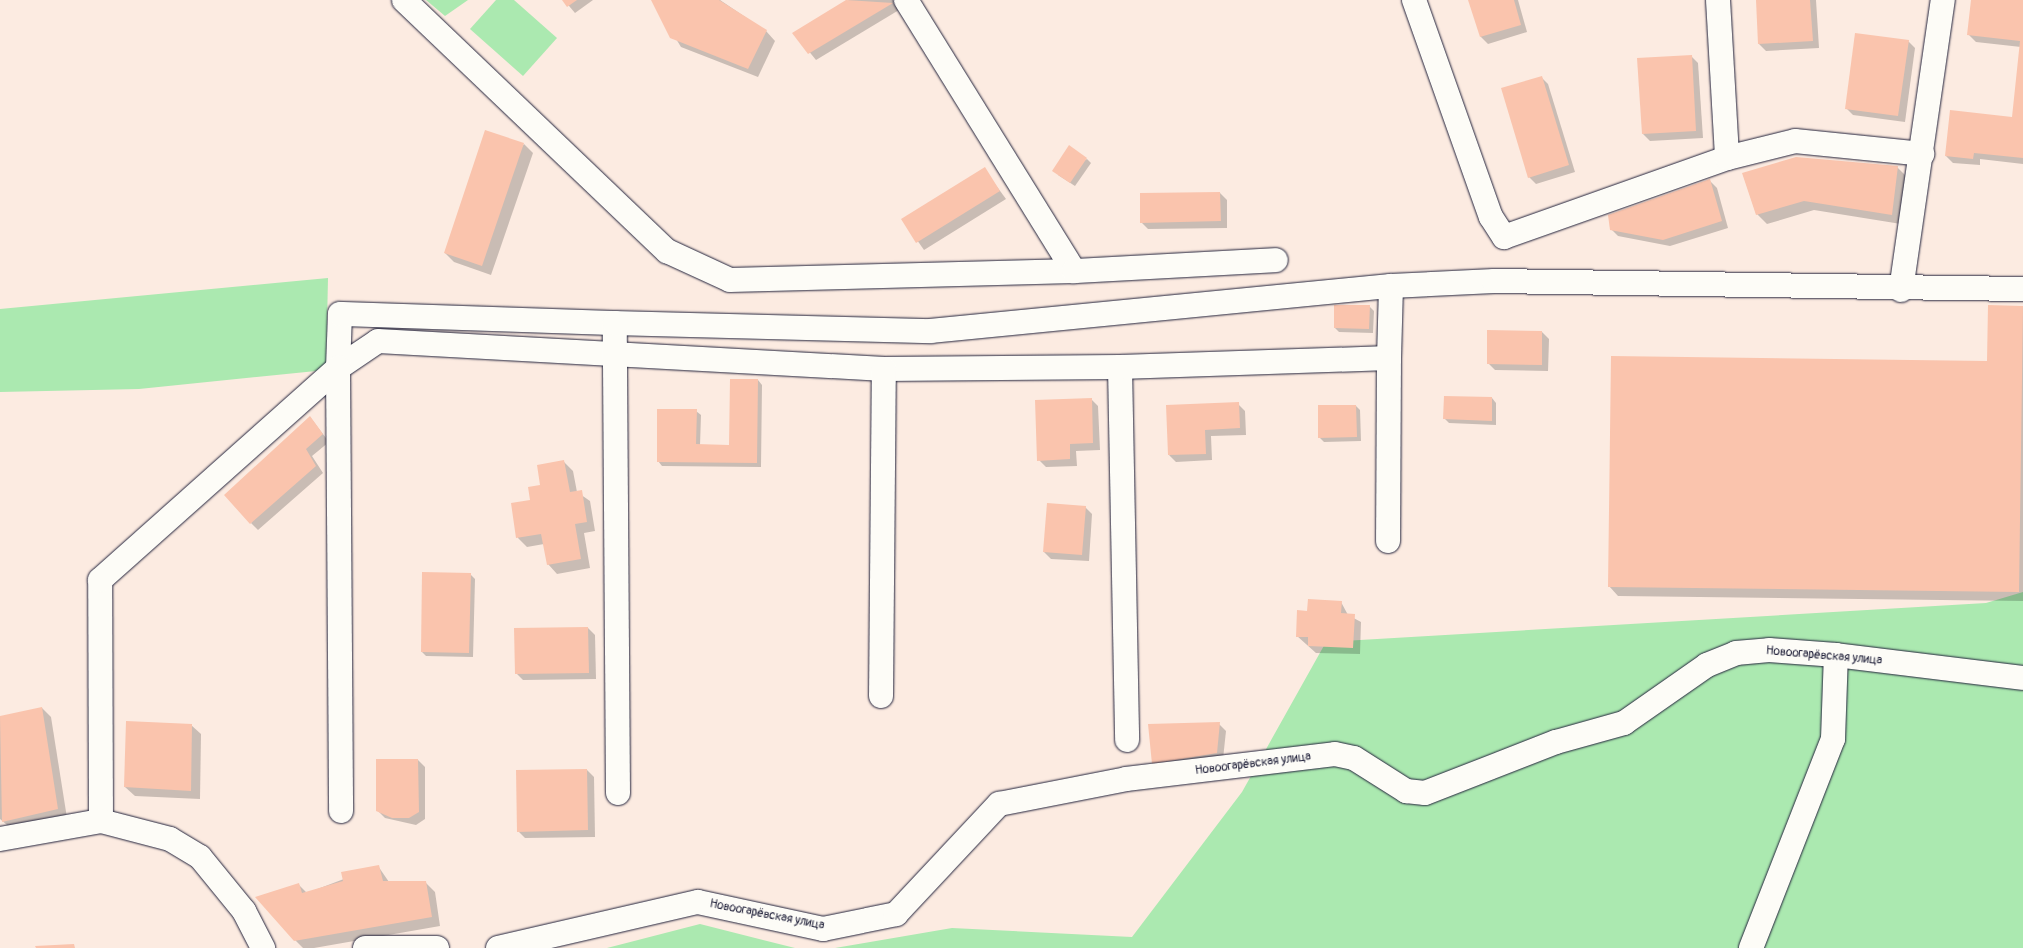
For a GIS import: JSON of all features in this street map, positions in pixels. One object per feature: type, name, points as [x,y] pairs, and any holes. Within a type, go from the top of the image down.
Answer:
[{"type":"street","points":[[404,0],[667,251],[730,280],[1074,271],[1276,260]]},
{"type":"street","points":[[906,0],[1074,271]]},
{"type":"street","points":[[1414,0],[1491,217],[1504,237],[1726,158],[1795,141],[1922,154]]},
{"type":"street","points":[[1718,0],[1726,158]]},
{"type":"street","points":[[1901,290],[1943,0]]},
{"type":"street","points":[[341,811],[338,368],[340,314],[930,331],[1391,286],[1494,281],[1901,290],[2023,289]]},
{"type":"street","points":[[1388,542],[1391,286]]},
{"type":"street","points":[[615,323],[618,352],[618,793]]},
{"type":"street","points":[[101,821],[100,580],[338,368],[378,341],[618,352],[884,368],[1120,367],[1389,358]]},
{"type":"street","points":[[1120,367],[1127,740]]},
{"type":"street","points":[[881,696],[884,368]]},
{"type":"street","name":"Новоогарёвская улица","points":[[498,948],[698,902],[823,929],[896,914],[999,804],[1126,780],[1335,754],[1354,758],[1406,791],[1425,793],[1556,742],[1624,723],[1707,665],[1736,653],[1769,650],[1836,655],[2023,678]]},
{"type":"street","points":[[1751,948],[1833,739],[1836,655]]},
{"type":"street","points":[[0,839],[101,821],[170,839],[200,857],[244,911],[263,948]]},
{"type":"street","points":[[365,948],[437,948]]},
{"type":"green space","points":[[426,0],[468,0],[445,16]]},
{"type":"green space","points":[[496,0],[514,0],[557,38],[523,76],[470,29]]},
{"type":"green space","points":[[328,278],[326,370],[139,389],[0,392],[0,309]]},
{"type":"green space","points":[[2023,592],[2023,948],[835,948],[952,928],[1132,937],[1242,792],[1326,642],[1986,603]]},
{"type":"green space","points":[[700,924],[795,948],[607,948]]},
{"type":"building","points":[[562,0],[577,0],[567,7]]},
{"type":"building","points":[[651,0],[719,0],[767,30],[748,69],[670,38]]},
{"type":"building","points":[[846,0],[893,3],[808,54],[792,33]]},
{"type":"building","points":[[1468,0],[1514,0],[1521,25],[1480,37]]},
{"type":"building","points":[[1756,0],[1810,0],[1813,41],[1758,44]]},
{"type":"building","points":[[1971,0],[2023,0],[2023,158],[1974,153],[1973,159],[1945,156],[1950,110],[2012,117],[2020,41],[1967,35]]},
{"type":"building","points":[[1855,33],[1909,40],[1898,116],[1845,109]]},
{"type":"building","points":[[1692,55],[1696,131],[1642,134],[1637,58]]},
{"type":"building","points":[[1542,76],[1569,165],[1528,178],[1501,88]]},
{"type":"building","points":[[485,130],[524,143],[482,266],[444,253]]},
{"type":"building","points":[[1069,145],[1087,158],[1070,183],[1052,171]]},
{"type":"building","points":[[1796,157],[1898,166],[1892,215],[1804,201],[1756,215],[1742,173]]},
{"type":"building","points":[[985,167],[1000,191],[916,243],[901,219]]},
{"type":"building","points":[[1710,179],[1722,221],[1663,240],[1610,230],[1608,215]]},
{"type":"building","points":[[1220,192],[1221,221],[1140,223],[1140,193]]},
{"type":"building","points":[[1334,305],[1370,305],[1369,329],[1334,328]]},
{"type":"building","points":[[1988,305],[2023,306],[2019,592],[1608,587],[1611,356],[1987,361]]},
{"type":"building","points":[[1487,330],[1542,331],[1542,365],[1487,364]]},
{"type":"building","points":[[730,379],[758,379],[757,463],[657,462],[657,409],[697,409],[696,444],[729,445]]},
{"type":"building","points":[[1444,396],[1492,397],[1492,421],[1443,419]]},
{"type":"building","points":[[1092,398],[1093,443],[1070,444],[1070,459],[1037,461],[1035,400]]},
{"type":"building","points":[[1239,402],[1240,428],[1205,430],[1206,454],[1168,455],[1166,405]]},
{"type":"building","points":[[1318,405],[1356,405],[1357,437],[1318,438]]},
{"type":"building","points":[[310,416],[323,434],[306,449],[316,466],[250,524],[224,495]]},
{"type":"building","points":[[564,460],[570,492],[582,490],[587,522],[575,524],[581,559],[547,565],[541,534],[516,538],[511,503],[530,500],[528,487],[540,485],[537,465]]},
{"type":"building","points":[[1047,503],[1086,506],[1082,555],[1043,552]]},
{"type":"building","points":[[422,572],[471,573],[469,653],[421,652]]},
{"type":"building","points":[[1308,599],[1342,601],[1341,613],[1355,614],[1353,648],[1308,646],[1308,637],[1296,637],[1297,610],[1307,611]]},
{"type":"building","points":[[588,627],[589,673],[515,674],[514,628]]},
{"type":"building","points":[[42,707],[58,809],[2,822],[0,716]]},
{"type":"building","points":[[126,721],[192,724],[191,791],[124,787]]},
{"type":"building","points":[[1220,722],[1217,753],[1152,764],[1148,724]]},
{"type":"building","points":[[376,759],[418,759],[419,812],[409,818],[392,818],[376,811]]},
{"type":"building","points":[[587,769],[588,830],[517,832],[516,770]]},
{"type":"building","points":[[379,865],[383,881],[426,881],[432,917],[294,941],[255,897],[299,883],[302,893],[343,881],[341,872]]},
{"type":"building","points":[[74,944],[75,948],[36,948],[35,946]]}]
